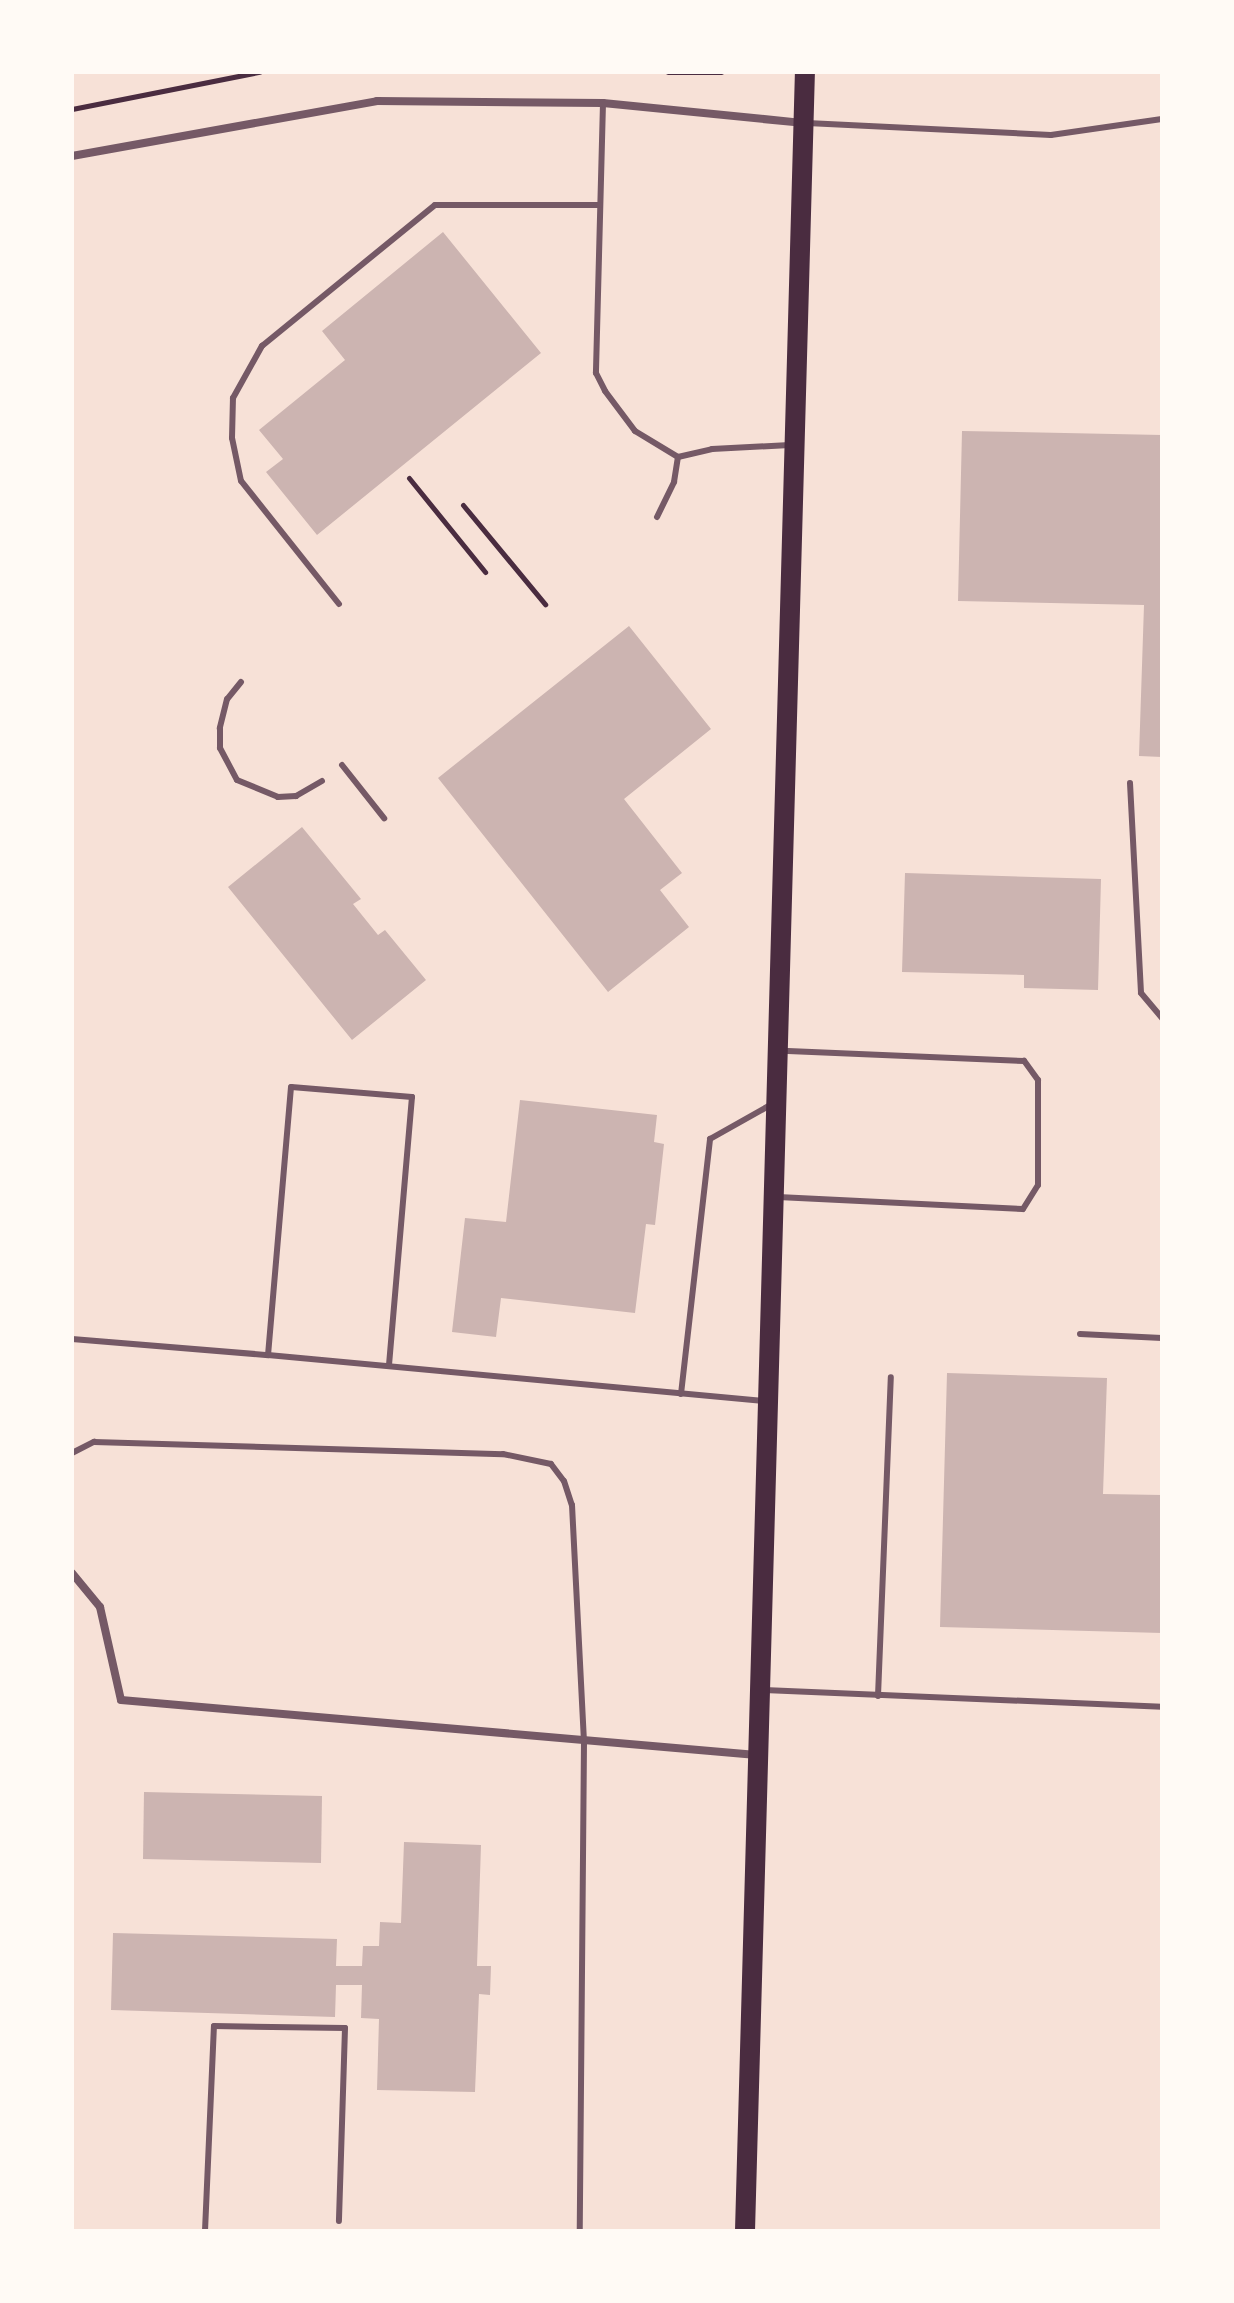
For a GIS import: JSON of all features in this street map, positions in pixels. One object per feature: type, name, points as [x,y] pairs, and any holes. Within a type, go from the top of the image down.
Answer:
[{"type":"main road","points":[[745,2231],[768,1402],[778,1197],[793,445],[805,72]]},
{"type":"street","points":[[72,156],[377,101],[603,103],[803,123]]},
{"type":"street","points":[[72,1573],[100,1607],[121,1700],[758,1755]]},
{"type":"lane","points":[[603,103],[596,373],[635,431],[678,457],[712,449],[793,445]]},
{"type":"lane","points":[[803,123],[900,132],[1051,135],[1162,119]]},
{"type":"lane","points":[[339,604],[241,481],[232,438],[233,398],[262,346],[435,205],[600,205]]},
{"type":"lane","points":[[657,517],[674,482],[678,457]]},
{"type":"lane","points":[[241,682],[227,699],[220,728],[220,748],[237,780],[278,797],[296,796],[322,781]]},
{"type":"lane","points":[[342,765],[384,818]]},
{"type":"lane","points":[[1130,783],[1141,993],[1162,1018]]},
{"type":"lane","points":[[778,1197],[1023,1209],[1038,1185],[1038,1080],[1024,1061],[779,1051]]},
{"type":"lane","points":[[268,1355],[291,1087],[412,1097],[389,1365]]},
{"type":"lane","points":[[681,1394],[710,1139],[778,1100]]},
{"type":"lane","points":[[1080,1334],[1162,1338]]},
{"type":"lane","points":[[72,1339],[389,1365],[768,1402]]},
{"type":"lane","points":[[878,1696],[891,1377]]},
{"type":"lane","points":[[72,1453],[94,1442],[503,1454],[551,1464],[572,1505],[584,1742],[580,2231]]},
{"type":"lane","points":[[760,1690],[1162,1707]]},
{"type":"lane","points":[[205,2231],[214,2026],[345,2028],[339,2221]]},
{"type":"path","points":[[72,109],[259,72]]},
{"type":"path","points":[[668,72],[721,72]]},
{"type":"path","points":[[409,478],[485,572]]},
{"type":"path","points":[[463,505],[545,604]]},
{"type":"building","points":[[443,232],[541,353],[317,535],[266,472],[283,459],[259,430],[345,360],[322,331]]},
{"type":"building","points":[[962,431],[1162,435],[1162,757],[1139,756],[1144,605],[958,601]]},
{"type":"building","points":[[629,626],[711,729],[624,799],[682,873],[660,890],[689,927],[608,992],[438,778]]},
{"type":"building","points":[[302,827],[361,899],[353,904],[378,935],[385,930],[426,980],[352,1040],[228,887]]},
{"type":"building","points":[[905,873],[1101,879],[1098,990],[1024,988],[1024,975],[902,972]]},
{"type":"building","points":[[520,1100],[657,1115],[654,1142],[664,1144],[655,1225],[646,1224],[635,1313],[501,1298],[496,1337],[452,1332],[465,1218],[506,1222]]},
{"type":"building","points":[[947,1373],[1107,1378],[1103,1494],[1162,1495],[1162,1633],[940,1627]]},
{"type":"building","points":[[144,1792],[322,1796],[321,1863],[143,1859]]},
{"type":"building","points":[[404,1842],[481,1845],[477,1966],[491,1966],[490,1995],[479,1994],[475,2092],[377,2090],[379,2019],[361,2018],[362,1985],[336,1985],[335,2017],[111,2010],[113,1933],[337,1939],[336,1966],[362,1966],[363,1946],[379,1946],[380,1922],[401,1923]]}]
